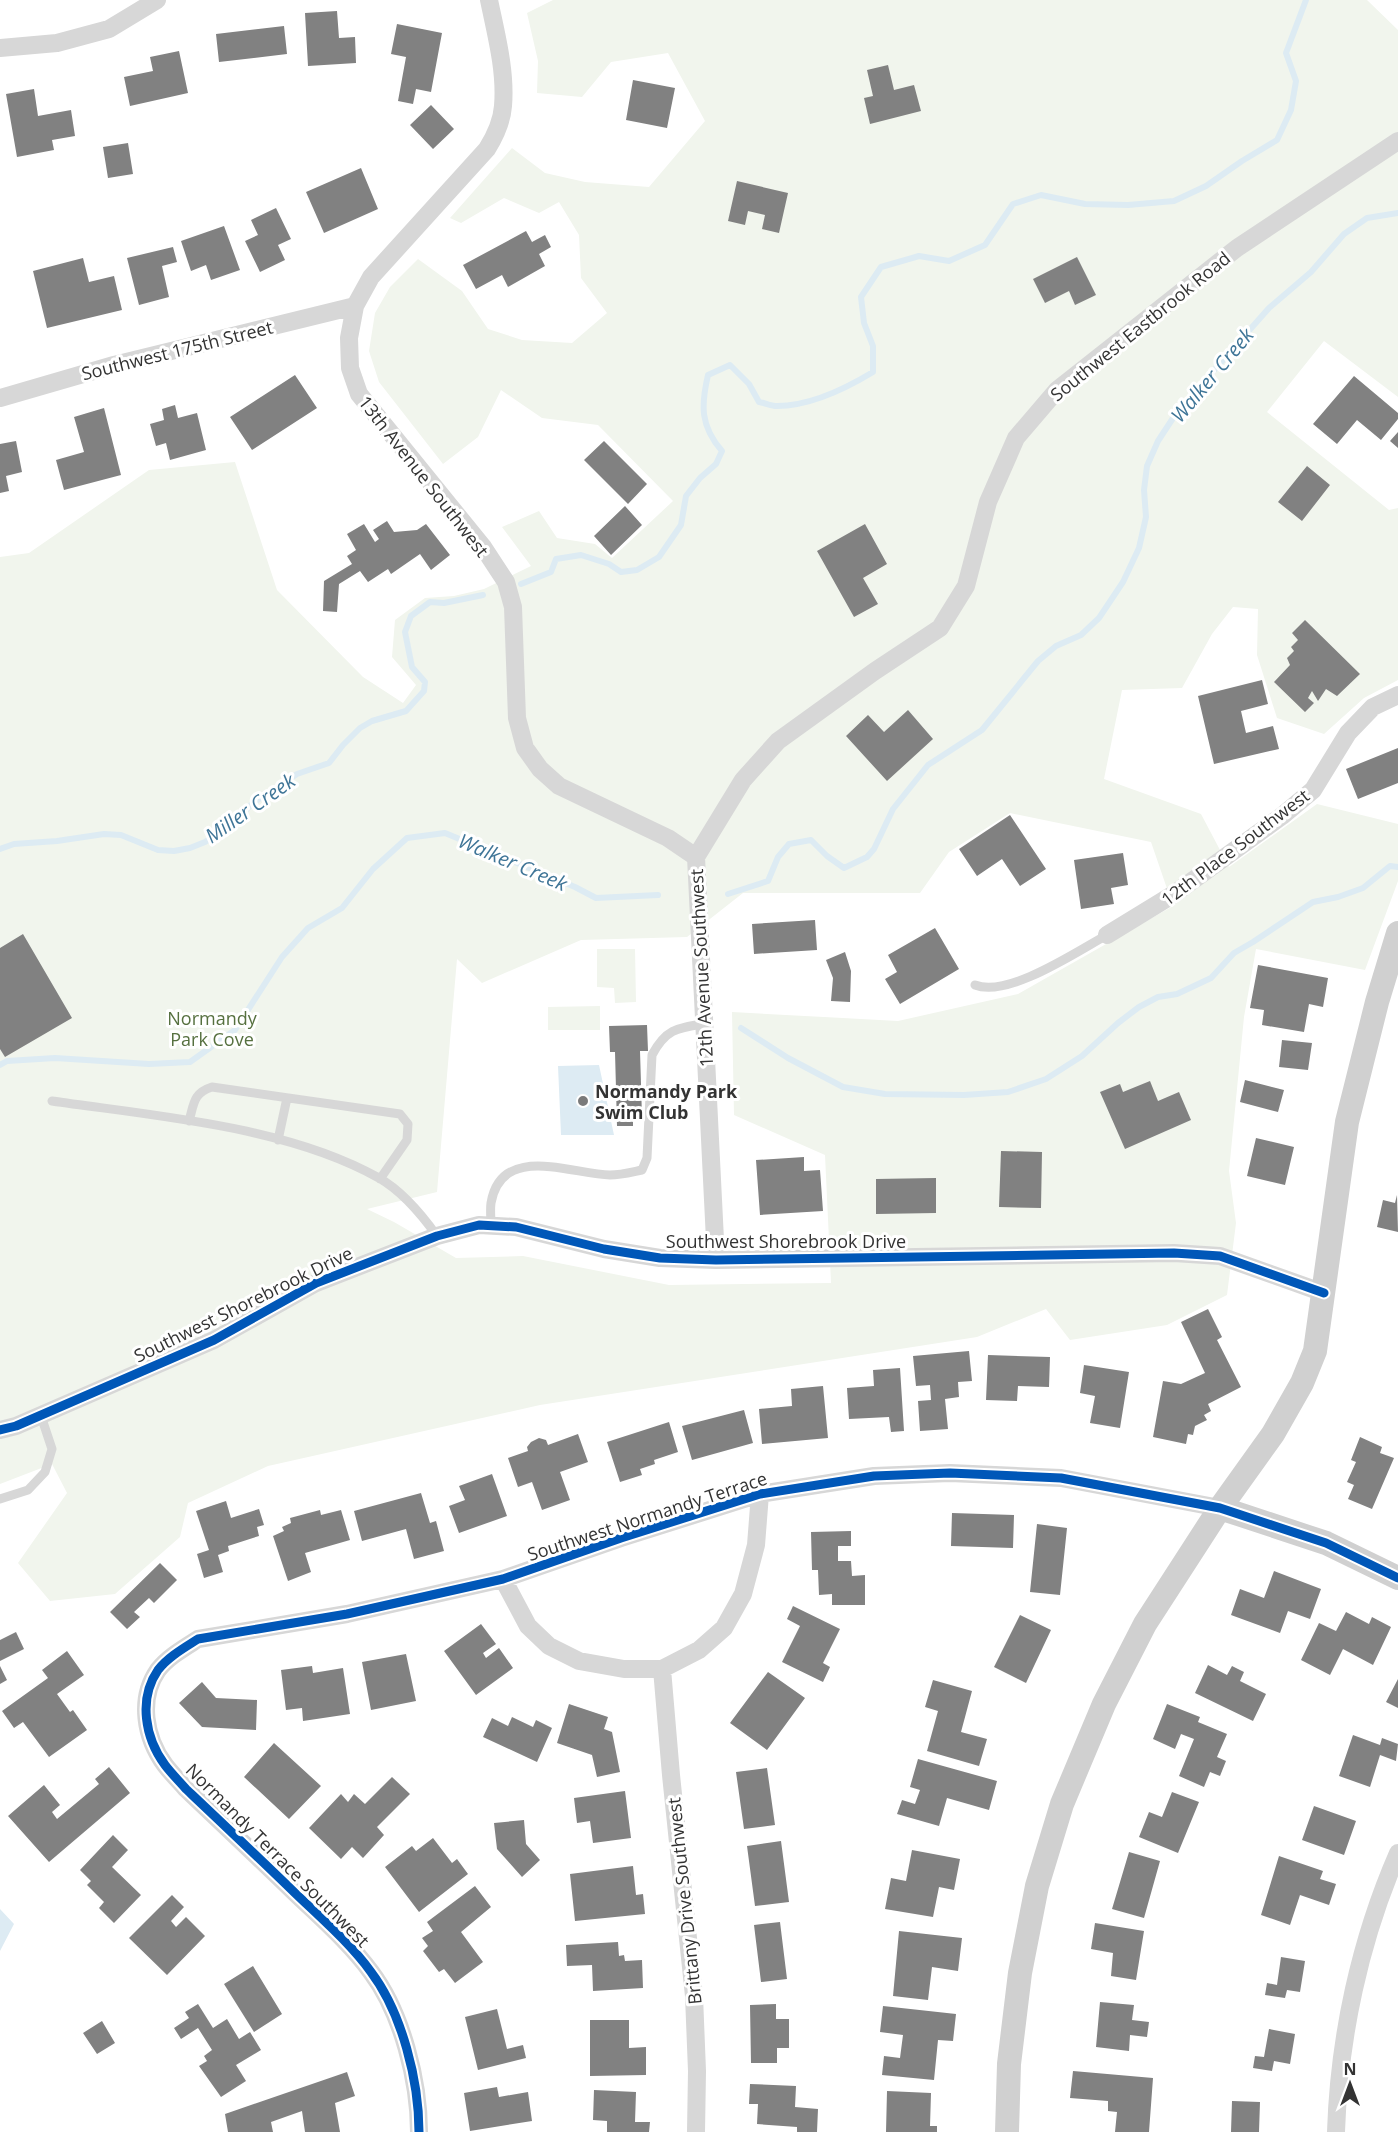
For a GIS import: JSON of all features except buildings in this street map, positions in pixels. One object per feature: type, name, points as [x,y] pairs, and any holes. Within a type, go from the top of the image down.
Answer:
[{"type":"street","points":[[0,48],[57,43],[109,29],[157,0]]},
{"type":"street","name":"13th Avenue Southwest","points":[[489,0],[503,79],[503,107],[496,132],[487,149],[371,277],[355,306],[349,338],[350,368],[358,394],[483,547],[506,582],[513,607],[517,718],[525,748],[540,769],[559,786],[668,838],[696,857]]},
{"type":"street","name":"Southwest Eastbrook Road","points":[[696,857],[743,780],[778,741],[875,671],[940,628],[966,586],[988,502],[1016,438],[1057,390],[1238,248],[1398,141]]},
{"type":"street","name":"Southwest 175th Street","points":[[0,398],[114,365],[355,306]]},
{"type":"street","name":"12th Place Southwest","points":[[1107,935],[1174,894],[1282,816],[1312,790],[1348,733],[1373,707],[1398,695]]},
{"type":"street","name":"12th Avenue Southwest","points":[[696,857],[716,1260]]},
{"type":"street","points":[[1007,2132],[1009,2064],[1020,1973],[1037,1886],[1062,1804],[1104,1704],[1145,1624],[1220,1508],[1273,1434],[1302,1383],[1315,1351],[1347,1122],[1377,1002],[1398,933]]},
{"type":"street","name":"Southwest Shorebrook Drive","points":[[0,1430],[41,1416],[213,1340],[316,1283],[437,1236],[479,1225],[516,1227],[604,1249],[660,1258],[716,1260],[1174,1252],[1220,1256],[1324,1293]]},
{"type":"street","name":"Southwest Normandy Terrace","points":[[159,1669],[177,1652],[198,1639],[347,1614],[503,1579],[621,1538],[760,1494],[874,1476],[950,1473],[1061,1478],[1220,1508],[1326,1543],[1398,1578]]},
{"type":"street","points":[[503,1579],[528,1626],[549,1646],[579,1661],[624,1669],[662,1669],[699,1650],[724,1628],[743,1594],[756,1545],[760,1494]]},
{"type":"street","name":"Normandy Terrace Southwest","points":[[159,1669],[150,1684],[146,1722],[151,1741],[164,1765],[186,1789],[337,1933],[372,1973],[394,2012],[408,2055],[419,2107],[419,2132]]},
{"type":"street","name":"Brittany Drive Southwest","points":[[662,1669],[694,1996],[697,2071],[696,2132]]},
{"type":"street","points":[[1336,2132],[1337,2099],[1349,2010],[1381,1892],[1398,1853]]},
{"type":"lane","points":[[975,985],[984,988],[998,987],[1028,978],[1107,935]]},
{"type":"lane","points":[[491,1226],[491,1202],[496,1188],[506,1173],[524,1166],[610,1175],[642,1170],[647,1158],[652,1056],[660,1041],[676,1028],[704,1024]]},
{"type":"lane","points":[[189,1121],[195,1098],[201,1091],[212,1088],[400,1114],[408,1124],[407,1140],[380,1179]]},
{"type":"lane","points":[[278,1140],[287,1098]]},
{"type":"lane","points":[[52,1101],[224,1126],[320,1151],[380,1179],[420,1213],[437,1236]]},
{"type":"lane","points":[[0,1499],[28,1490],[45,1472],[52,1449],[41,1416]]},
{"type":"green space","name":"Normandy Park Cove","points":[[553,0],[1367,0],[1398,30],[1398,397],[1324,341],[1267,412],[1389,510],[1398,508],[1398,680],[1364,698],[1324,734],[1277,718],[1257,655],[1258,609],[1233,607],[1212,634],[1182,688],[1122,690],[1104,779],[1201,814],[1229,867],[1317,804],[1398,824],[1398,881],[1365,970],[1256,949],[1244,1017],[1229,1171],[1236,1223],[1227,1295],[1167,1325],[1070,1340],[1046,1309],[977,1337],[540,1405],[268,1466],[188,1503],[180,1537],[115,1594],[50,1601],[18,1563],[67,1493],[52,1464],[0,1484],[0,557],[29,553],[149,470],[235,462],[277,590],[363,677],[403,703],[416,685],[392,657],[395,620],[425,598],[454,596],[484,589],[531,566],[502,527],[539,511],[557,538],[595,544],[612,558],[673,501],[598,425],[542,418],[501,390],[478,437],[443,464],[379,382],[369,351],[375,313],[390,287],[418,259],[462,291],[488,329],[522,340],[572,343],[607,313],[581,278],[579,235],[559,202],[539,213],[504,198],[461,223],[450,218],[512,148],[545,173],[585,182],[649,187],[705,121],[668,53],[611,62],[582,97],[537,93],[538,61],[527,13]],"holes":[[[1010,813],[1151,842],[1173,906],[1018,994],[898,1021],[732,1012],[734,1115],[825,1155],[831,1283],[669,1285],[523,1256],[456,1258],[367,1209],[437,1192],[457,959],[482,983],[581,940],[687,937],[743,893],[920,893],[949,852]]]},
{"type":"green space","points":[[597,949],[635,949],[636,1002],[615,1003],[614,988],[597,987]]},
{"type":"green space","points":[[600,1006],[600,1030],[548,1030],[548,1007]]},
{"type":"shaded area","name":"Normandy Park Swim Club","points":[[599,1065],[614,1135],[561,1135],[558,1066]]},
{"type":"shaded area","points":[[0,1909],[14,1924],[0,1951]]},
{"type":"waterway","name":"Miller Creek","points":[[521,584],[551,572],[556,559],[581,555],[609,564],[621,572],[637,570],[659,557],[681,525],[686,496],[700,478],[716,464],[722,451],[710,433],[704,415],[704,396],[708,375],[730,365],[749,384],[759,402],[777,406],[815,400],[873,372],[873,346],[864,323],[861,297],[881,267],[919,256],[949,261],[985,245],[1013,204],[1041,195],[1085,204],[1128,205],[1174,201],[1206,186],[1277,140],[1291,110],[1296,81],[1286,53],[1306,0]]},
{"type":"waterway","name":"Walker Creek","points":[[728,894],[768,881],[778,857],[789,844],[811,840],[827,856],[844,868],[867,857],[874,849],[893,809],[928,765],[982,730],[1038,661],[1056,646],[1081,635],[1099,618],[1123,582],[1139,548],[1146,517],[1144,490],[1147,466],[1158,441],[1177,412],[1269,308],[1311,272],[1344,234],[1367,218],[1398,213]]},
{"type":"waterway","name":"Miller Creek","points":[[0,849],[14,844],[104,834],[121,835],[158,850],[174,851],[205,842],[228,827],[253,803],[297,774],[329,763],[360,728],[372,721],[406,711],[424,691],[425,682],[412,667],[405,632],[411,616],[430,602],[444,603],[483,595]]},
{"type":"waterway","name":"Walker Creek","points":[[0,1065],[7,1061],[55,1058],[149,1064],[190,1062],[235,1030],[282,957],[308,928],[342,908],[373,869],[407,838],[445,833],[575,887],[596,898],[658,895]]},
{"type":"waterway","points":[[741,1028],[788,1058],[843,1087],[885,1094],[964,1095],[1008,1092],[1046,1079],[1082,1056],[1139,1007],[1158,997],[1177,994],[1211,978],[1234,953],[1313,902],[1338,897],[1363,888],[1390,866],[1398,867]]},
{"type":"cycle path","points":[[0,1430],[16,1426],[214,1340],[316,1283],[437,1236],[479,1225],[516,1227],[604,1249],[660,1258],[716,1260],[1174,1253],[1220,1256],[1324,1293]]},
{"type":"cycle path","points":[[419,2132],[416,2091],[407,2048],[392,2007],[371,1972],[335,1931],[186,1789],[165,1765],[153,1743],[146,1718],[148,1693],[152,1681],[166,1661],[198,1639],[347,1614],[503,1579],[621,1538],[760,1494],[874,1476],[950,1473],[1061,1478],[1220,1508],[1326,1543],[1398,1578]]},
{"type":"place","name":"Normandy Park Swim Club","points":[[583,1101]]}]
